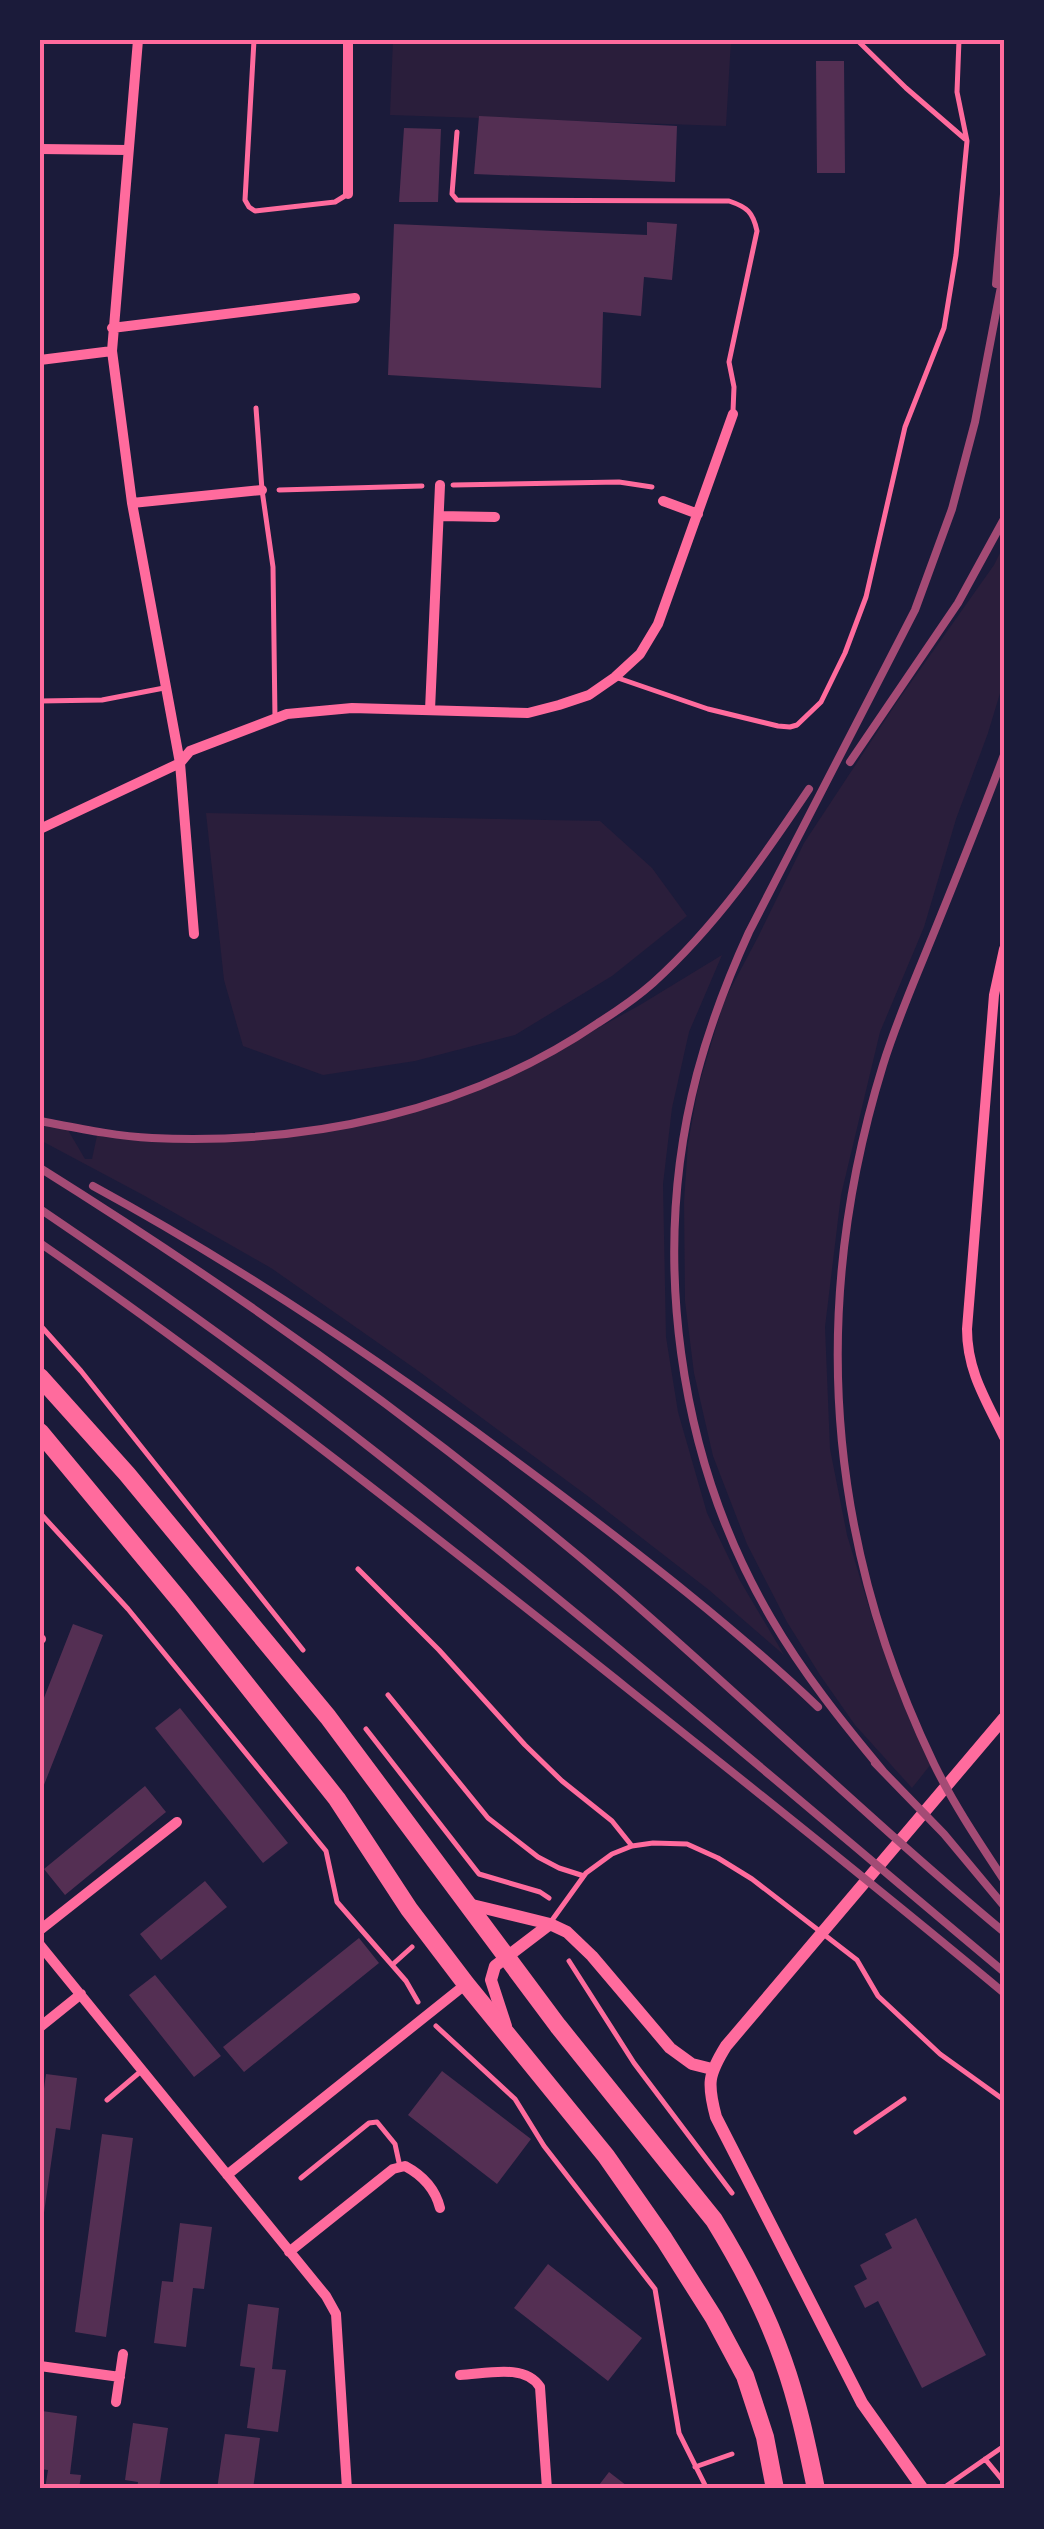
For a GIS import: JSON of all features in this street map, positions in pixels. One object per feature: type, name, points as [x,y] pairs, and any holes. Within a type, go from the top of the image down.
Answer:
[{"type":"highway","points":[[40,1378],[127,1474],[316,1703],[558,2026],[714,2220],[760,2304],[782,2356],[816,2489]]},
{"type":"highway","points":[[40,1432],[338,1799],[409,1909],[606,2156],[664,2239],[745,2376],[757,2408],[775,2489]]},
{"type":"street","points":[[138,40],[112,351],[132,503],[180,763],[194,934]]},
{"type":"street","points":[[348,40],[348,194]]},
{"type":"street","points":[[40,149],[128,150]]},
{"type":"street","points":[[112,328],[355,298]]},
{"type":"street","points":[[40,360],[112,351]]},
{"type":"street","points":[[40,828],[180,763],[190,751],[287,714],[352,708],[528,712],[589,695],[640,654],[658,624],[733,414]]},
{"type":"street","points":[[430,710],[440,485]]},
{"type":"street","points":[[132,503],[262,490]]},
{"type":"street","points":[[663,501],[698,514]]},
{"type":"street","points":[[439,516],[495,517]]},
{"type":"street","points":[[1004,949],[994,994],[966,1328],[973,1373],[1004,1437]]},
{"type":"street","points":[[923,2489],[862,2403],[716,2117],[709,2093],[712,2069],[726,2046],[1004,1718]]},
{"type":"street","points":[[40,1930],[177,1822]]},
{"type":"street","points":[[466,1904],[550,1924],[567,1932],[670,2048],[692,2064],[712,2069]]},
{"type":"street","points":[[508,2033],[490,1980],[494,1966],[550,1924]]},
{"type":"street","points":[[40,1945],[326,2296],[336,2314],[347,2489]]},
{"type":"street","points":[[228,2176],[466,1984]]},
{"type":"street","points":[[40,2027],[81,1994]]},
{"type":"street","points":[[289,2252],[393,2169],[404,2166],[427,2183],[437,2195],[440,2208]]},
{"type":"street","points":[[116,2402],[123,2354]]},
{"type":"street","points":[[40,2366],[120,2377]]},
{"type":"street","points":[[460,2375],[518,2372],[536,2380],[540,2387],[546,2489]]},
{"type":"lane","points":[[254,40],[245,200],[249,207],[255,211],[335,202],[348,194]]},
{"type":"lane","points":[[857,40],[967,141]]},
{"type":"lane","points":[[615,677],[708,709],[778,726],[798,725],[821,702],[862,609],[905,428],[944,328],[967,141],[958,92],[959,40]]},
{"type":"lane","points":[[457,132],[452,194],[458,200],[729,201],[746,206],[754,215],[757,231],[729,362],[734,387],[733,414]]},
{"type":"lane","points":[[256,408],[273,567],[275,719]]},
{"type":"lane","points":[[40,701],[102,700],[166,687]]},
{"type":"lane","points":[[358,1570],[439,1650],[526,1745],[562,1781],[612,1821],[632,1846]]},
{"type":"lane","points":[[388,1695],[488,1818],[538,1856],[584,1876]]},
{"type":"lane","points":[[550,1924],[584,1876],[612,1854],[653,1843],[687,1844],[752,1879],[857,1960],[878,1996],[940,2054],[1004,2100]]},
{"type":"lane","points":[[108,2100],[142,2070]]},
{"type":"lane","points":[[856,2132],[904,2098]]},
{"type":"lane","points":[[301,2178],[369,2123],[377,2122],[395,2144],[400,2167]]},
{"type":"lane","points":[[942,2489],[1004,2446]]},
{"type":"lane","points":[[985,2459],[1004,2482]]},
{"type":"path","points":[[262,490],[620,482],[652,488],[663,501]]},
{"type":"path","points":[[40,1325],[82,1371],[302,1650]]},
{"type":"path","points":[[40,1513],[128,1609],[326,1852],[337,1902],[406,1981],[426,2016],[516,2099],[544,2146],[655,2289],[680,2433],[707,2489]]},
{"type":"path","points":[[361,1722],[479,1874],[540,1892],[562,1907]]},
{"type":"path","points":[[566,1956],[634,2063],[733,2196]]},
{"type":"path","points":[[695,2467],[732,2454]]},
{"type":"shaded area","points":[[393,40],[731,40],[726,126],[390,115]]},
{"type":"shaded area","points":[[1004,545],[1004,680],[924,927],[880,1032],[841,1195],[825,1327],[830,1449],[847,1535],[875,1627],[931,1764],[912,1788],[855,1725],[787,1622],[747,1544],[713,1456],[694,1373],[685,1301],[688,1144],[698,1088],[724,1001],[804,843]]},
{"type":"shaded area","points":[[206,813],[600,821],[652,868],[687,916],[612,976],[515,1035],[415,1061],[323,1075],[243,1046],[224,980]]},
{"type":"shaded area","points":[[722,955],[689,1032],[672,1108],[663,1184],[666,1337],[678,1412],[707,1513],[739,1579],[784,1655],[709,1590],[589,1497],[271,1268],[40,1140],[40,1120],[65,1125],[85,1159],[92,1159],[98,1131],[201,1137],[380,1120],[520,1071]]},
{"type":"building","points":[[816,61],[844,61],[845,173],[817,173]]},
{"type":"building","points":[[479,116],[677,126],[675,182],[474,174]]},
{"type":"building","points":[[404,128],[441,129],[438,202],[399,202]]},
{"type":"building","points":[[647,222],[677,224],[672,280],[644,277],[641,316],[603,312],[601,388],[388,375],[394,224],[647,235]]},
{"type":"building","points":[[73,1624],[103,1635],[40,1795],[40,1708]]},
{"type":"building","points":[[180,1708],[288,1843],[263,1863],[155,1728]]},
{"type":"building","points":[[145,1786],[166,1812],[65,1895],[44,1869]]},
{"type":"building","points":[[205,1881],[227,1907],[161,1960],[140,1934]]},
{"type":"building","points":[[359,1938],[379,1963],[244,2072],[223,2047]]},
{"type":"building","points":[[155,1975],[221,2056],[194,2077],[129,1995]]},
{"type":"building","points":[[442,2071],[531,2139],[497,2184],[408,2115]]},
{"type":"building","points":[[46,2074],[77,2078],[70,2130],[56,2128],[40,2227],[40,2118]]},
{"type":"building","points":[[102,2134],[133,2138],[106,2337],[75,2332]]},
{"type":"building","points":[[916,2218],[986,2355],[922,2388],[878,2301],[865,2308],[854,2286],[867,2279],[860,2265],[892,2248],[885,2234]]},
{"type":"building","points":[[180,2223],[212,2227],[204,2289],[193,2288],[186,2347],[154,2343],[162,2281],[173,2282]]},
{"type":"building","points":[[548,2264],[642,2338],[608,2381],[514,2308]]},
{"type":"building","points":[[248,2304],[279,2308],[272,2369],[286,2370],[278,2432],[247,2428],[255,2368],[240,2366]]},
{"type":"building","points":[[42,2411],[77,2416],[70,2474],[81,2475],[79,2489],[45,2489],[48,2470],[40,2469]]},
{"type":"building","points":[[133,2423],[168,2428],[159,2489],[137,2489],[138,2482],[125,2480]]},
{"type":"building","points":[[225,2434],[260,2438],[253,2489],[217,2489]]},
{"type":"building","points":[[609,2472],[631,2489],[596,2489]]},
{"type":"railway","points":[[996,284],[1004,194]]},
{"type":"railway","points":[[883,1771],[783,1638],[739,1556],[713,1490],[694,1423],[681,1353],[675,1283],[676,1212],[683,1142],[697,1074],[727,984],[749,932],[915,610],[952,509],[975,422],[1004,271]]},
{"type":"railway","points":[[850,762],[958,603],[1004,519]]},
{"type":"railway","points":[[1004,755],[883,1065],[859,1155],[844,1244],[838,1332],[840,1419],[850,1506],[870,1593],[897,1679],[934,1764],[1004,1880]]},
{"type":"railway","points":[[40,1121],[152,1138],[269,1136],[385,1116],[495,1080],[548,1054],[653,983],[718,915],[809,789]]},
{"type":"railway","points":[[40,1168],[265,1317],[481,1477],[620,1591],[1004,1932]]},
{"type":"railway","points":[[93,1186],[269,1290],[439,1405],[653,1566],[818,1707]]},
{"type":"railway","points":[[40,1209],[295,1390],[458,1517],[1004,1972]]},
{"type":"railway","points":[[40,1243],[379,1493],[739,1777],[1004,1993]]},
{"type":"railway","points":[[875,1763],[944,1834],[1004,1906]]}]
